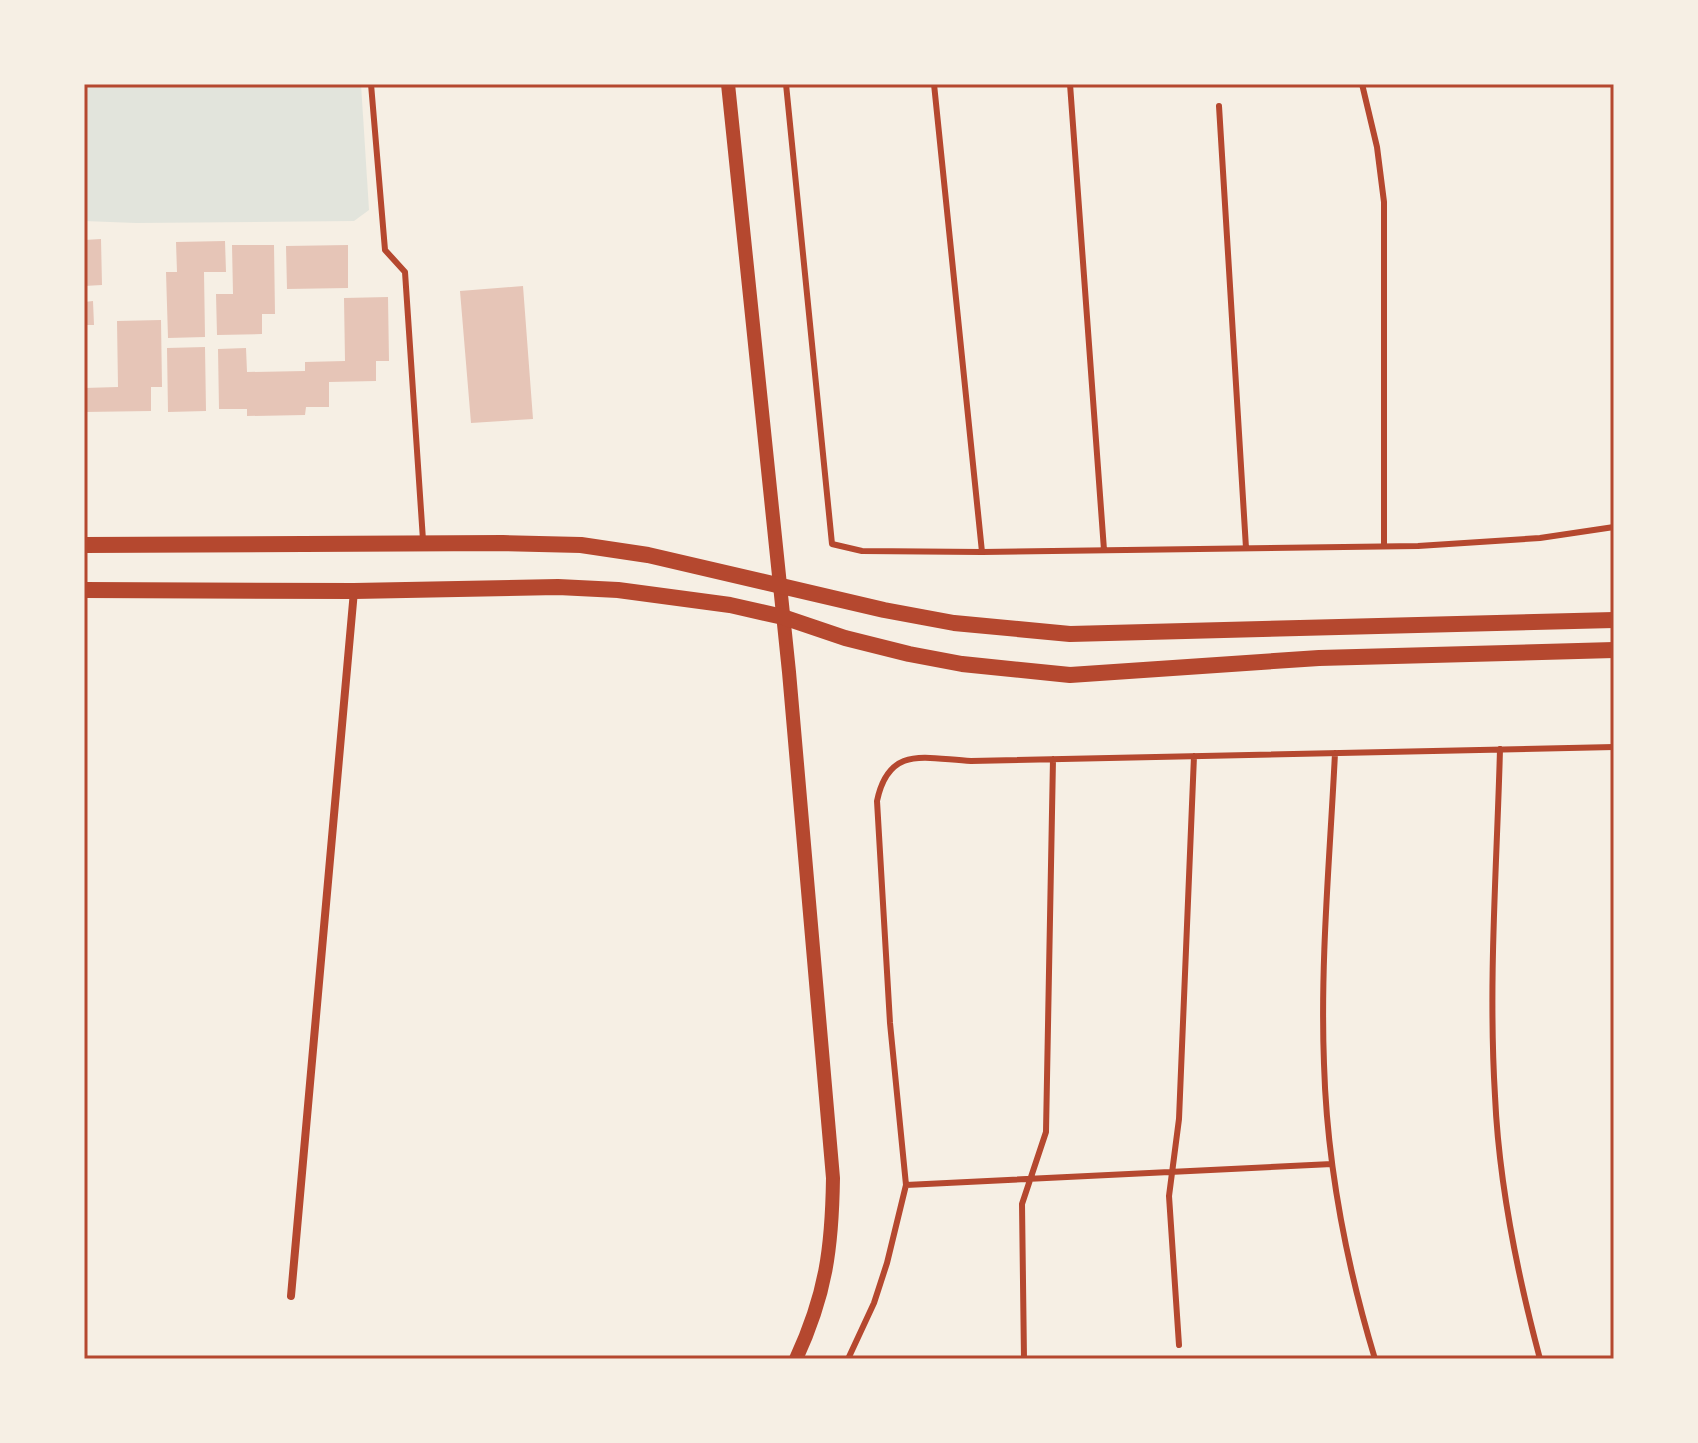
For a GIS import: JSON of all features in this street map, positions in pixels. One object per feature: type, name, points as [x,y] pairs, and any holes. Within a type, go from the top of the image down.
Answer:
[{"type":"main road","points":[[84,545],[543,543],[604,548],[954,623],[1070,634],[1614,620]]},
{"type":"main road","points":[[84,590],[354,591],[558,587],[618,590],[678,596],[783,617],[845,638],[909,654],[976,666],[1070,675],[1319,658],[1614,650]]},
{"type":"street","points":[[728,84],[780,585],[833,1178],[828,1264],[811,1328],[796,1359]]},
{"type":"street","points":[[291,1296],[354,591]]},
{"type":"lane","points":[[371,84],[385,250],[405,272],[423,544]]},
{"type":"lane","points":[[786,84],[832,544],[862,551],[982,552],[1384,546],[1495,542],[1614,527]]},
{"type":"lane","points":[[934,84],[982,552]]},
{"type":"lane","points":[[1070,84],[1104,550]]},
{"type":"lane","points":[[1362,84],[1372,117],[1384,202],[1384,546]]},
{"type":"lane","points":[[1219,106],[1246,548]]},
{"type":"lane","points":[[848,1359],[874,1303],[906,1185],[890,1023],[877,801],[887,774],[906,758],[971,761],[1614,747]]},
{"type":"lane","points":[[1500,749],[1492,987],[1495,1099],[1502,1176],[1515,1252],[1540,1359]]},
{"type":"lane","points":[[1335,753],[1323,1015],[1324,1067],[1332,1164],[1345,1243],[1358,1304],[1375,1359]]},
{"type":"lane","points":[[1179,1345],[1169,1196],[1179,1119],[1194,756]]},
{"type":"lane","points":[[1024,1359],[1022,1204],[1046,1132],[1053,759]]},
{"type":"lane","points":[[906,1185],[1332,1164]]},
{"type":"shaded area","points":[[84,84],[361,84],[369,210],[354,221],[84,221]]},
{"type":"building","points":[[101,239],[102,285],[84,286],[84,240]]},
{"type":"building","points":[[225,241],[226,272],[204,272],[205,337],[168,338],[166,272],[177,272],[176,242]]},
{"type":"building","points":[[232,245],[274,245],[275,314],[262,314],[262,334],[217,335],[216,294],[233,294]]},
{"type":"building","points":[[348,245],[348,288],[287,289],[286,246]]},
{"type":"building","points":[[523,286],[533,419],[471,423],[460,291]]},
{"type":"building","points":[[388,297],[389,361],[376,361],[376,381],[329,382],[329,407],[306,407],[305,415],[247,416],[247,409],[219,409],[218,349],[246,348],[247,372],[305,371],[305,362],[345,361],[344,298]]},
{"type":"building","points":[[93,301],[94,325],[84,325],[84,302]]},
{"type":"building","points":[[161,320],[162,387],[151,387],[151,411],[84,412],[84,388],[118,387],[117,321]]},
{"type":"building","points":[[205,347],[206,411],[168,412],[167,348]]}]
